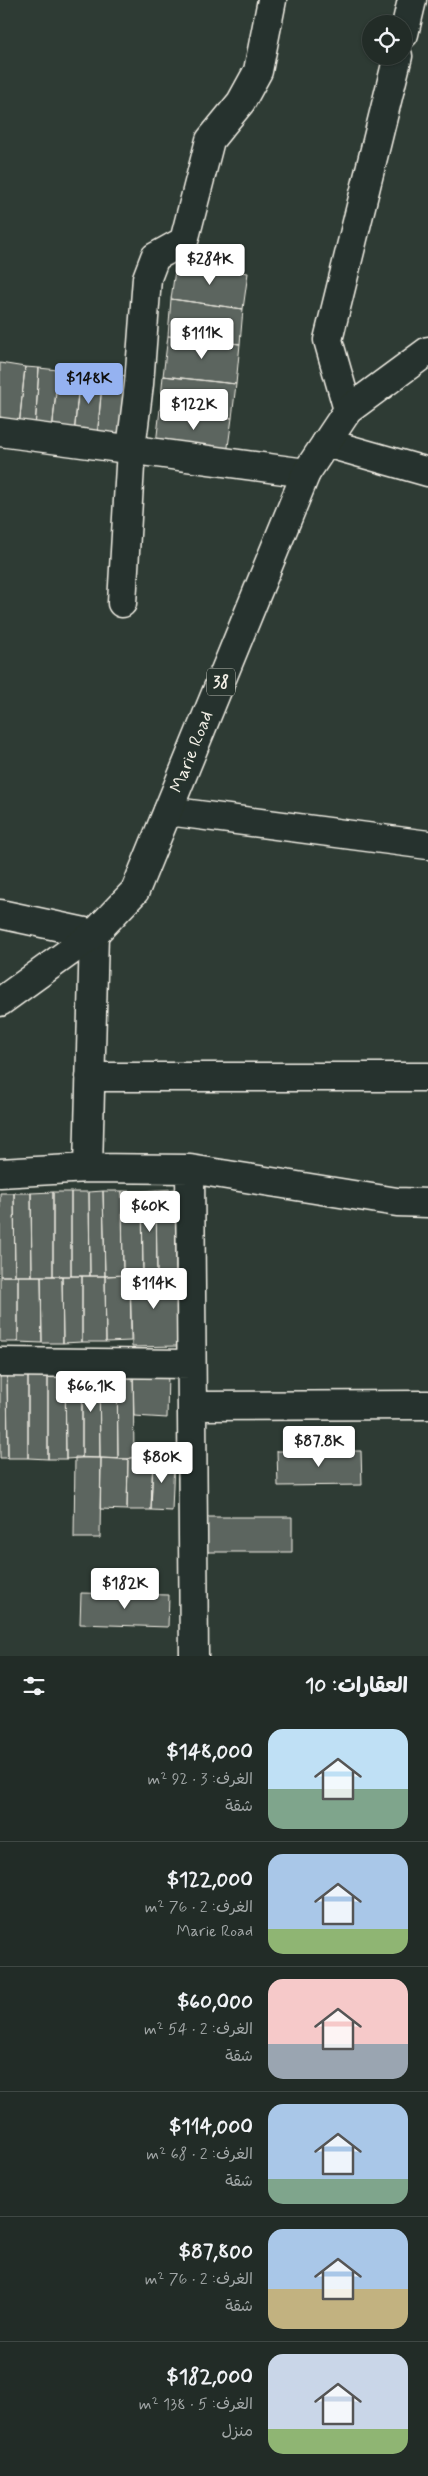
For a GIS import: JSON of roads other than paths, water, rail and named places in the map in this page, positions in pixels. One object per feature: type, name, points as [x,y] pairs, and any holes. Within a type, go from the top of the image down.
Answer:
[{"type":"street","points":[[122,603],[131,449],[139,384],[147,278],[155,257],[184,241],[210,140],[241,102],[258,71],[272,0]]},
{"type":"street","points":[[408,15],[412,0]]},
{"type":"street","points":[[348,410],[328,340],[396,65]]},
{"type":"street","name":"Marie Road","points":[[0,1002],[94,934],[135,891],[306,473],[348,410],[428,351]]},
{"type":"street","points":[[0,432],[306,473]]},
{"type":"street","points":[[326,443],[428,472]]},
{"type":"street","points":[[168,812],[428,845]]},
{"type":"street","points":[[0,914],[94,934],[88,1168]]},
{"type":"street","points":[[90,1077],[428,1077]]},
{"type":"street","points":[[0,1173],[88,1168],[190,1169],[397,1202],[428,1203]]},
{"type":"street","points":[[190,1169],[194,1656]]},
{"type":"street","points":[[0,1362],[192,1364]]},
{"type":"street","points":[[192,1406],[428,1405]]}]
